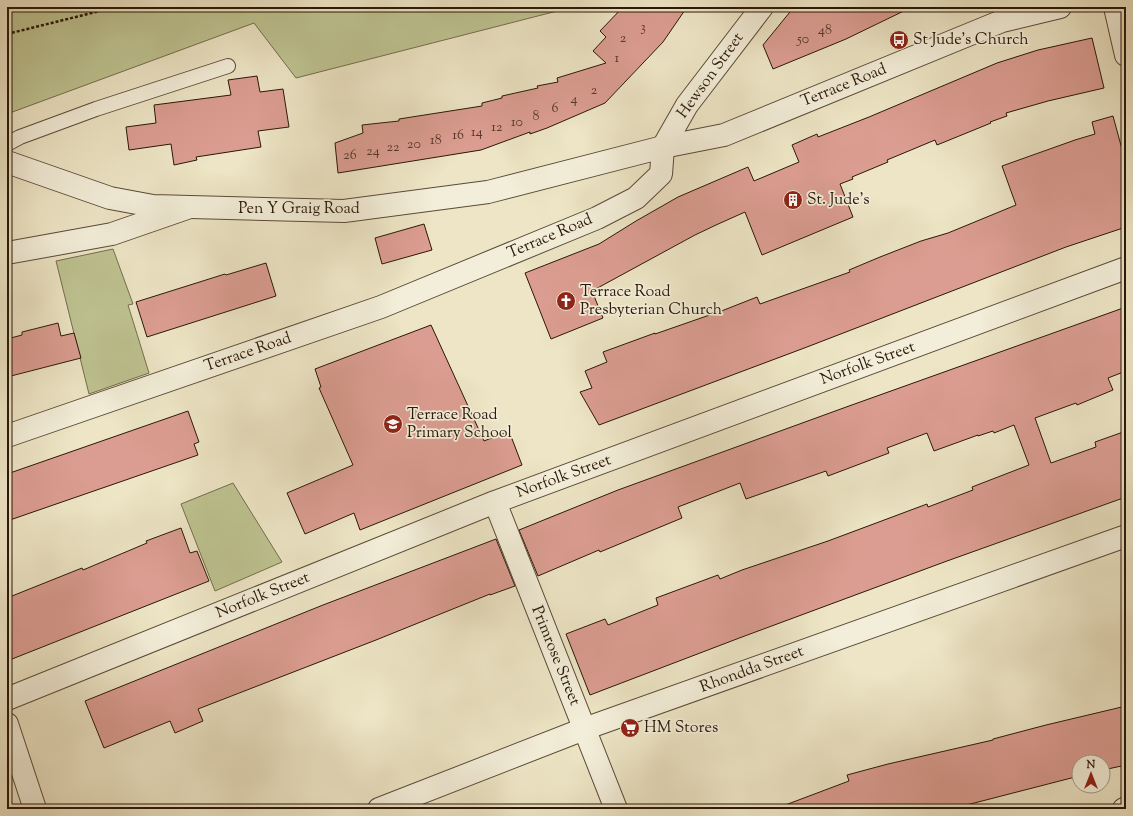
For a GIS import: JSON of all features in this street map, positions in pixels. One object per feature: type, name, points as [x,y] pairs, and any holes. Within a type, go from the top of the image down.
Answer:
[{"type":"street","name":"Hewson Street","points":[[663,147],[687,105],[762,7]]},
{"type":"street","name":"Terrace Road","points":[[7,436],[381,307],[597,218],[636,198],[661,174],[663,147],[724,135],[1002,21],[1060,7]]},
{"type":"street","points":[[1115,7],[1126,55]]},
{"type":"street","name":"Pen Y Graig Road","points":[[7,162],[110,198],[153,206],[344,211],[488,192],[663,147]]},
{"type":"street","points":[[7,253],[112,234],[187,208]]},
{"type":"street","name":"Norfolk Street","points":[[7,699],[495,502],[1126,268]]},
{"type":"street","name":"Primrose Street","points":[[495,502],[616,809]]},
{"type":"street","name":"Rhondda Street","points":[[379,809],[584,729],[1126,536]]},
{"type":"street","points":[[7,724],[35,809]]},
{"type":"lane","points":[[7,144],[20,137],[96,110],[228,66]]},
{"type":"path","points":[[7,34],[116,7]]},
{"type":"green space","points":[[7,7],[567,7],[565,9],[296,78],[254,23],[7,114]]},
{"type":"green space","points":[[113,249],[133,304],[128,305],[149,373],[89,394],[56,261]]},
{"type":"green space","points":[[233,483],[282,562],[215,591],[181,504]]},
{"type":"building","points":[[623,7],[687,7],[663,42],[605,103],[547,128],[530,134],[530,132],[481,150],[338,173],[335,143],[363,133],[362,125],[399,121],[399,119],[482,106],[482,103],[502,98],[502,96],[538,88],[537,86],[558,82],[557,78],[606,63],[593,51],[606,37],[600,31]]},
{"type":"building","points":[[794,7],[912,7],[846,39],[773,69],[763,45]]},
{"type":"building","points":[[1092,38],[1104,88],[1048,101],[1006,113],[1007,116],[990,122],[991,123],[937,145],[935,140],[887,160],[888,162],[852,177],[853,179],[840,184],[853,217],[762,255],[745,212],[716,225],[592,291],[603,318],[551,339],[525,273],[599,244],[678,197],[748,167],[754,181],[799,162],[792,145],[817,134],[818,137],[869,117],[997,63],[1038,50]]},
{"type":"building","points":[[257,76],[260,92],[283,89],[289,127],[258,131],[261,147],[196,157],[197,160],[174,165],[171,144],[129,150],[126,127],[156,123],[154,105],[231,95],[228,80]]},
{"type":"building","points":[[1113,116],[1126,164],[1126,227],[1066,247],[599,425],[580,392],[592,388],[585,371],[607,362],[603,352],[757,297],[760,304],[850,272],[849,270],[880,257],[921,241],[948,233],[1016,205],[1002,166],[1095,134],[1092,122]]},
{"type":"building","points":[[424,224],[432,250],[382,264],[375,238]]},
{"type":"building","points":[[266,263],[276,296],[147,337],[136,302],[225,274],[226,275]]},
{"type":"building","points":[[1126,307],[1126,371],[1108,378],[1113,390],[1077,405],[1076,403],[1035,418],[1051,463],[1096,447],[1095,442],[1126,431],[1126,497],[947,561],[590,695],[566,634],[605,619],[608,625],[658,605],[656,598],[718,575],[720,579],[927,504],[928,507],[973,490],[972,487],[1029,465],[1014,425],[994,433],[993,431],[978,435],[934,451],[927,433],[887,448],[889,453],[828,476],[826,471],[746,499],[740,483],[678,507],[682,518],[600,552],[599,550],[538,576],[519,530],[618,490]]},
{"type":"building","points":[[58,323],[61,336],[74,333],[81,358],[7,377],[7,339],[22,335],[22,332]]},
{"type":"building","points":[[431,325],[484,441],[509,431],[522,465],[360,530],[354,513],[305,534],[287,493],[353,465],[319,388],[321,387],[315,369]]},
{"type":"building","points":[[188,411],[199,442],[194,444],[198,455],[7,521],[7,474]]},
{"type":"building","points":[[181,528],[190,553],[197,551],[209,581],[7,661],[7,598],[82,568],[83,570],[147,543],[146,541]]},
{"type":"building","points":[[496,539],[515,586],[490,594],[198,709],[203,721],[175,733],[170,721],[104,748],[85,701],[323,605]]},
{"type":"building","points":[[1126,706],[1126,765],[1111,768],[1111,754],[1071,754],[1071,778],[951,809],[780,809],[780,807],[849,781],[847,775],[993,740],[1046,725]]},
{"type":"place","name":"St Jude's Church","points":[[899,40]]},
{"type":"place","name":"St. Jude's","points":[[793,200]]},
{"type":"place","name":"Terrace Road Presbyterian Church","points":[[566,301]]},
{"type":"place","name":"Terrace Road Primary School","points":[[393,424]]},
{"type":"place","name":"HM Stores","points":[[630,728]]}]
